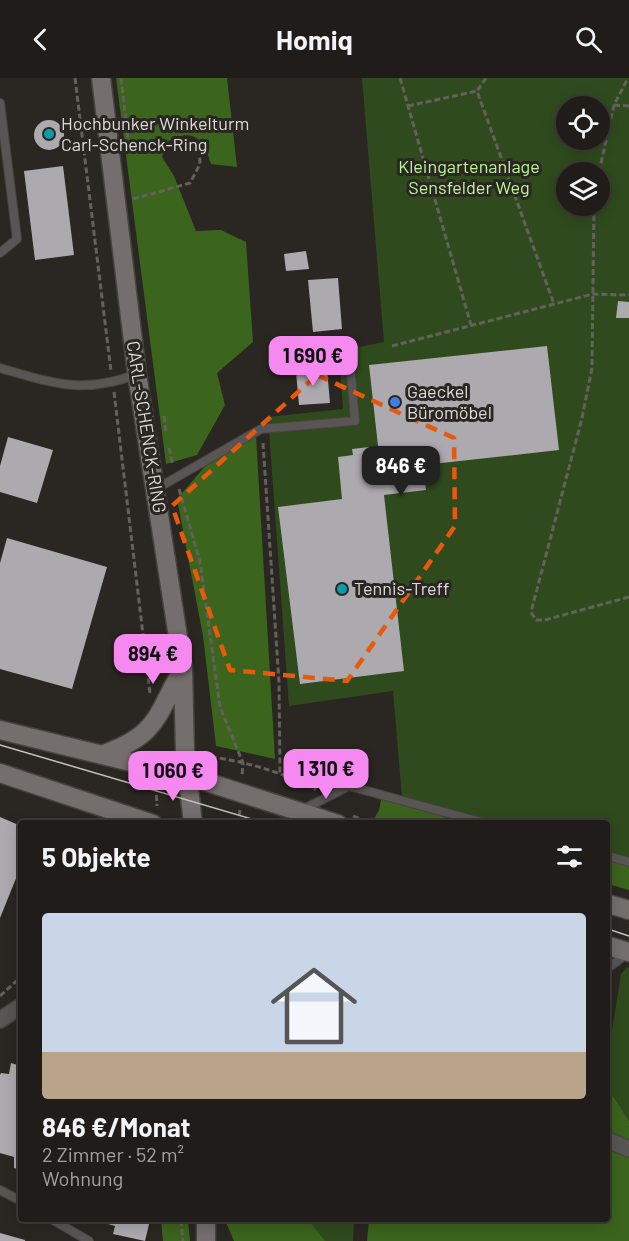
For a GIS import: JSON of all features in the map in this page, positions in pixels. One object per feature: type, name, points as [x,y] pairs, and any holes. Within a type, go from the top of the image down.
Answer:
[{"type":"main road","name":"CARL-SCHENCK-RING","points":[[101,78],[125,202],[137,374],[183,669],[185,753],[194,820]]},
{"type":"main road","points":[[104,754],[128,746],[153,726],[183,669]]},
{"type":"main road","points":[[0,730],[188,776],[302,810],[328,820]]},
{"type":"main road","points":[[0,773],[155,819]]},
{"type":"main road","points":[[610,905],[629,910]]},
{"type":"main road","points":[[610,947],[629,952]]},
{"type":"main road","points":[[206,1222],[206,1241]]},
{"type":"street","points":[[0,1020],[18,1008]]},
{"type":"street","points":[[610,1141],[629,1149]]},
{"type":"lane","points":[[0,103],[17,239],[0,254]]},
{"type":"lane","points":[[0,368],[63,386],[81,387],[113,383],[137,374]]},
{"type":"lane","points":[[156,489],[261,429],[355,422],[351,374]]},
{"type":"lane","points":[[302,810],[325,795],[349,786],[474,820]]},
{"type":"lane","points":[[610,857],[629,862]]},
{"type":"lane","points":[[610,966],[629,952]]},
{"type":"lane","points":[[0,1190],[18,1199]]},
{"type":"lane","points":[[56,1222],[89,1241]]},
{"type":"path","points":[[121,78],[129,148]]},
{"type":"path","points":[[400,78],[471,326]]},
{"type":"path","points":[[408,106],[477,90],[486,78]]},
{"type":"path","points":[[601,162],[614,105],[627,78]]},
{"type":"path","points":[[477,90],[554,304]]},
{"type":"path","points":[[614,105],[629,106]]},
{"type":"path","points":[[125,202],[190,183],[200,164],[199,145],[194,141],[180,141]]},
{"type":"path","points":[[125,202],[132,188]]},
{"type":"path","points":[[125,202],[136,208]]},
{"type":"path","points":[[594,216],[592,368],[582,418],[531,612],[536,620],[545,620],[629,597]]},
{"type":"path","points":[[392,346],[593,294],[629,295]]},
{"type":"path","points":[[162,409],[176,477],[200,562],[220,707],[243,763],[242,771]]},
{"type":"path","points":[[261,429],[274,581],[280,774]]},
{"type":"path","points":[[220,758],[280,774],[325,795],[363,820]]},
{"type":"path","points":[[155,767],[155,819]]},
{"type":"path","points":[[238,820],[240,806]]},
{"type":"path","points":[[0,996],[18,981]]},
{"type":"path","points":[[181,1222],[183,1241]]},
{"type":"highlighted area","points":[[317,375],[454,438],[455,526],[347,681],[230,670],[172,506]]},
{"type":"green space","points":[[116,78],[227,78],[237,167],[211,164],[200,142],[196,138],[184,135],[167,142],[162,157],[174,176],[196,231],[221,230],[246,242],[253,342],[217,373],[225,405],[197,455],[166,464]]},
{"type":"green space","name":"Kleingartenanlage Sensfelder Weg","points":[[362,78],[629,78],[629,857],[610,852],[610,820],[490,820],[402,797],[393,691],[289,706],[268,417],[343,409],[339,351],[384,342]]},
{"type":"green space","points":[[256,436],[275,759],[216,746],[203,636],[177,499],[207,464]]},
{"type":"green space","points":[[382,795],[402,797],[491,820],[374,819],[379,810]]},
{"type":"green space","points":[[610,852],[629,857],[629,890],[610,885]]},
{"type":"green space","points":[[627,967],[629,968],[629,1121],[610,1091],[610,1043],[621,974]]},
{"type":"green space","points":[[610,1091],[629,1121],[629,1241],[367,1241],[369,1222],[610,1222]]},
{"type":"green space","points":[[161,1222],[188,1222],[190,1241],[163,1241]]},
{"type":"green space","points":[[226,1222],[310,1222],[325,1241],[234,1241]]},
{"type":"green space","points":[[310,1222],[354,1222],[353,1241],[309,1241]]},
{"type":"building","name":"Hochbunker Winkelturm Carl-Schenck-Ring","points":[[49,120],[60,124],[64,135],[60,146],[49,150],[38,146],[34,135],[38,124]]},
{"type":"building","points":[[63,166],[74,255],[35,260],[24,171]]},
{"type":"building","points":[[306,251],[309,269],[286,271],[284,254]]},
{"type":"building","points":[[338,278],[342,329],[313,332],[308,280]]},
{"type":"building","points":[[618,301],[629,302],[629,318],[616,318]]},
{"type":"building","points":[[547,346],[559,450],[423,465],[426,490],[384,495],[404,671],[300,684],[278,507],[342,499],[338,457],[353,455],[352,449],[378,446],[369,365]]},
{"type":"building","points":[[327,369],[330,403],[299,405],[296,372]]},
{"type":"building","points":[[8,437],[53,450],[37,503],[0,492],[0,466]]},
{"type":"building","points":[[7,538],[107,567],[72,689],[0,669],[0,563]]},
{"type":"building","points":[[0,817],[18,825],[18,873],[0,918]]},
{"type":"building","points":[[11,1063],[18,1065],[18,1169],[14,1168],[14,1157],[0,1153],[0,1075],[1,1073],[9,1074]]},
{"type":"building","points":[[101,1222],[150,1222],[145,1241],[113,1234],[115,1226]]},
{"type":"building","points":[[0,1233],[25,1240],[25,1241],[0,1241]]},
{"type":"tram line","points":[[0,745],[255,820]]},
{"type":"tram line","points":[[610,930],[629,936]]},
{"type":"place","name":"Hochbunker Winkelturm Carl-Schenck-Ring","points":[[49,134]]},
{"type":"place","name":"Gaeckel Büromöbel","points":[[395,402]]},
{"type":"place","name":"Tennis-Treff","points":[[342,589]]}]
